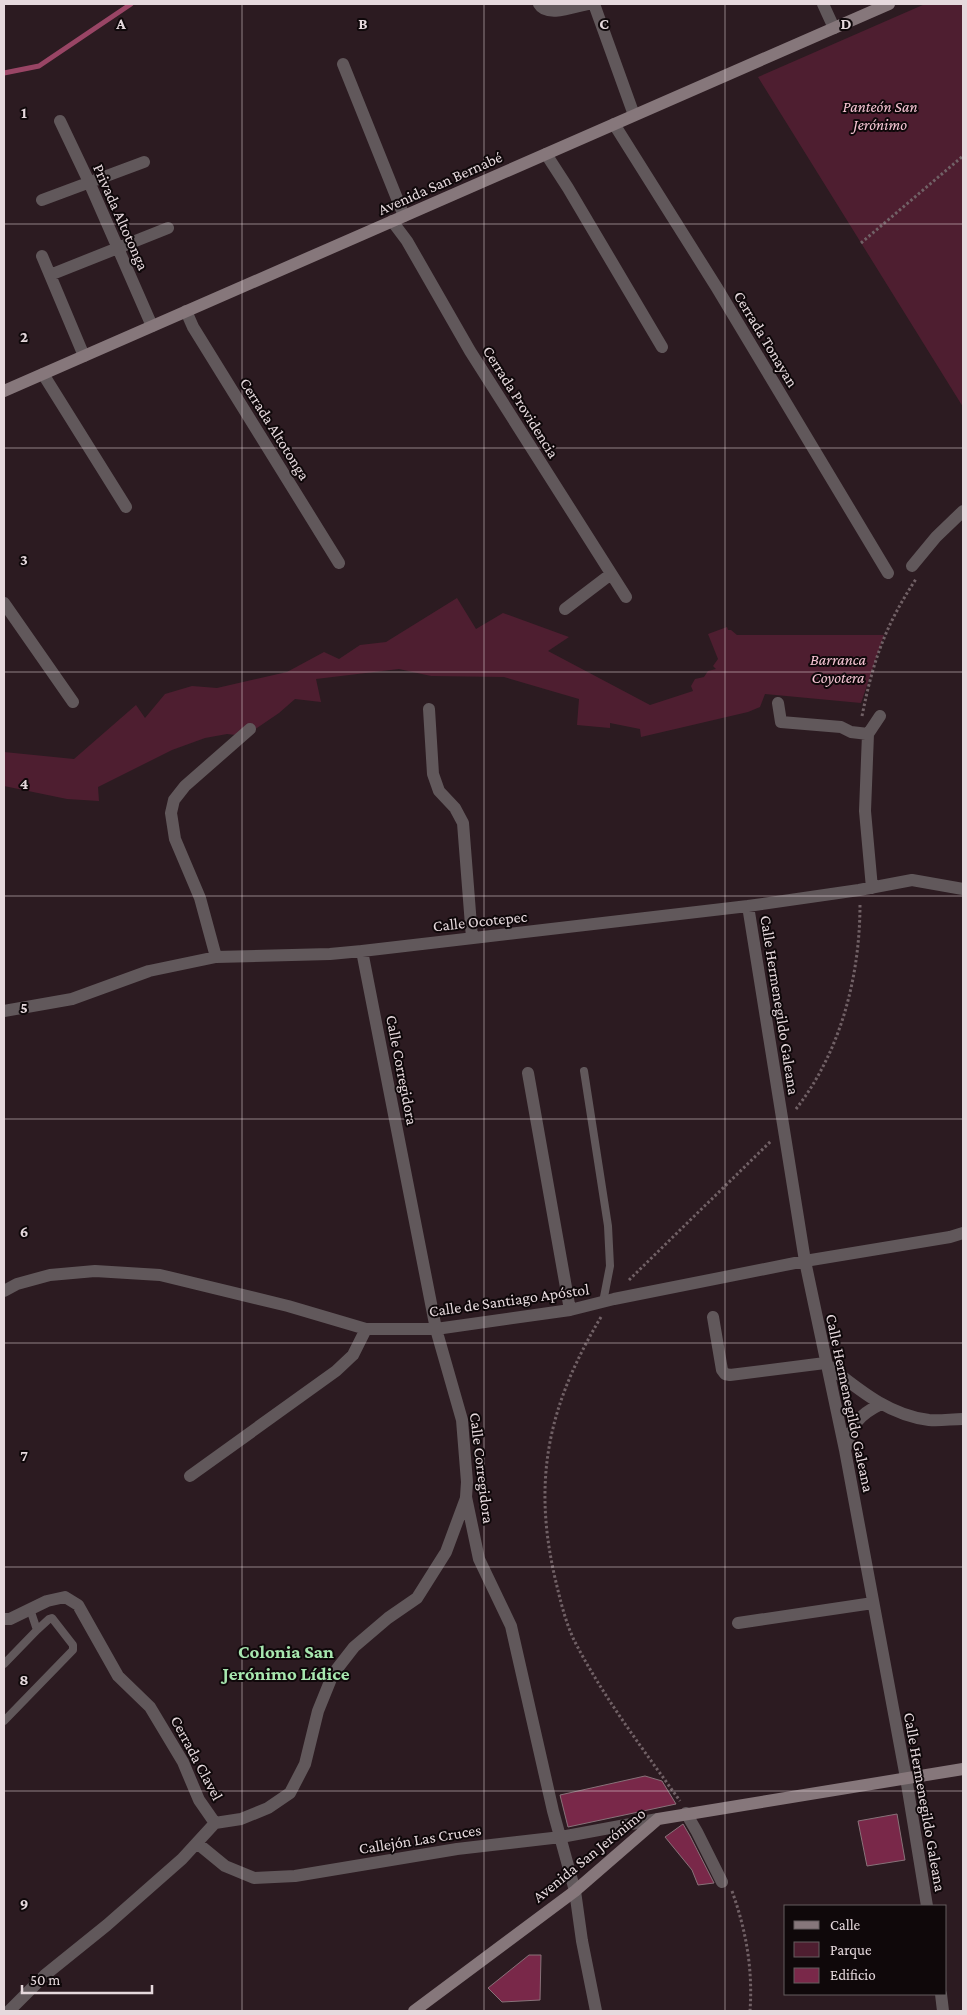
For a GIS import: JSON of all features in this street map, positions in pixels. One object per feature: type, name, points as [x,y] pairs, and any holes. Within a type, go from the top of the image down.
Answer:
[{"type":"main road","name":"Avenida San Bernabé","points":[[4,391],[889,4]]},
{"type":"main road","name":"Avenida San Jerónimo","points":[[414,2011],[575,1891],[658,1819],[685,1810],[963,1769]]},
{"type":"street","points":[[539,4],[541,8],[554,11],[588,4]]},
{"type":"street","points":[[594,4],[634,116]]},
{"type":"street","points":[[823,4],[834,28]]},
{"type":"street","points":[[343,64],[404,216]]},
{"type":"street","name":"Privada Altotonga","points":[[60,122],[89,182],[152,326]]},
{"type":"street","name":"Cerrada Tonayan","points":[[614,124],[717,288],[888,573]]},
{"type":"street","points":[[546,154],[662,347]]},
{"type":"street","points":[[42,200],[144,162]]},
{"type":"street","name":"Cerrada Providencia","points":[[392,222],[407,241],[470,351],[626,597]]},
{"type":"street","points":[[50,275],[168,228]]},
{"type":"street","points":[[42,256],[84,356]]},
{"type":"street","name":"Cerrada Altotonga","points":[[186,311],[198,336],[339,563]]},
{"type":"street","points":[[43,374],[126,507]]},
{"type":"street","points":[[916,568],[936,537],[963,511]]},
{"type":"street","points":[[565,609],[611,574]]},
{"type":"street","points":[[4,603],[74,702]]},
{"type":"street","points":[[778,703],[781,722],[841,727],[851,732],[864,729],[880,716]]},
{"type":"street","points":[[429,709],[433,774],[439,791],[455,808],[463,823],[472,938]]},
{"type":"street","points":[[216,957],[200,898],[175,839],[171,813],[174,800],[185,786],[250,729]]},
{"type":"street","points":[[864,729],[864,811],[872,888]]},
{"type":"street","name":"Calle Ocotepec","points":[[4,1011],[72,999],[149,970],[216,957],[330,954],[362,951],[642,920],[872,888],[912,880],[963,889]]},
{"type":"street","name":"Calle Hermenegildo Galeana","points":[[748,906],[805,1261],[825,1363],[845,1450],[906,1778],[927,1905]]},
{"type":"street","name":"Calle Corregidora","points":[[362,951],[436,1329],[462,1420],[467,1482],[466,1497],[480,1559],[511,1626],[553,1811],[575,1891],[582,1941],[596,2011]]},
{"type":"street","points":[[528,1073],[570,1310]]},
{"type":"street","name":"Calle de Santiago Apóstol","points":[[4,1291],[17,1284],[50,1275],[95,1271],[160,1275],[288,1306],[366,1329],[436,1329],[603,1307],[805,1261],[950,1237],[963,1233]]},
{"type":"street","points":[[713,1317],[722,1370],[725,1374],[730,1375],[825,1363],[865,1394],[881,1404],[908,1415],[930,1420],[963,1419]]},
{"type":"street","points":[[190,1476],[336,1371],[353,1355],[366,1329]]},
{"type":"street","points":[[845,1450],[852,1429],[864,1412],[881,1404]]},
{"type":"street","points":[[9,2011],[45,1975],[107,1925],[197,1844],[215,1822],[241,1819],[268,1808],[290,1793],[305,1764],[318,1711],[333,1674],[354,1647],[388,1618],[418,1598],[446,1552],[466,1497]]},
{"type":"street","name":"Cerrada Clavel","points":[[4,1619],[10,1619],[47,1601],[65,1597],[78,1605],[118,1676],[150,1706],[183,1762],[198,1800],[215,1822]]},
{"type":"street","points":[[738,1623],[873,1603]]},
{"type":"street","points":[[685,1810],[725,1882]]},
{"type":"street","name":"Callejón Las Cruces","points":[[197,1844],[226,1866],[254,1878],[295,1876],[410,1856],[561,1836],[658,1819]]},
{"type":"street","points":[[940,1995],[943,2011]]},
{"type":"lane","points":[[584,1071],[608,1226],[610,1266],[603,1307]]},
{"type":"lane","points":[[30,1609],[37,1630]]},
{"type":"lane","points":[[4,1664],[49,1618],[52,1618],[74,1645],[73,1650],[4,1721]]},
{"type":"path","points":[[861,243],[963,156]]},
{"type":"path","points":[[864,729],[873,664],[882,639],[905,596],[916,568]]},
{"type":"path","points":[[790,1117],[826,1060],[848,1006],[858,950],[860,902]]},
{"type":"path","points":[[627,1283],[637,1270],[758,1155],[775,1136]]},
{"type":"path","points":[[603,1307],[569,1376],[552,1428],[545,1486],[547,1532],[551,1559],[565,1616],[573,1638],[628,1729],[685,1810]]},
{"type":"path","points":[[725,1882],[746,1937],[750,1960],[750,2011]]},
{"type":"green space","name":"Panteón San Jerónimo","points":[[925,4],[963,5],[963,407],[758,77]]},
{"type":"green space","name":"Barranca Coyotera","points":[[457,598],[476,629],[503,613],[569,637],[548,651],[650,705],[693,691],[691,686],[695,679],[704,677],[708,671],[716,669],[713,666],[718,659],[708,634],[727,627],[728,630],[737,635],[884,635],[861,703],[765,694],[760,707],[748,712],[641,737],[640,729],[610,723],[610,728],[577,725],[579,699],[504,677],[431,676],[399,669],[316,679],[321,702],[295,699],[279,713],[245,736],[227,734],[205,738],[172,750],[98,787],[99,801],[67,799],[4,786],[4,752],[74,759],[136,705],[145,718],[165,694],[192,686],[217,688],[287,672],[324,652],[339,659],[360,645],[386,642]]},
{"type":"building","points":[[645,1776],[662,1781],[676,1804],[568,1827],[560,1795]]},
{"type":"building","points":[[897,1814],[905,1860],[867,1866],[858,1821]]},
{"type":"building","points":[[683,1824],[714,1883],[698,1885],[692,1870],[665,1837]]},
{"type":"building","points":[[529,1955],[541,1955],[540,2000],[502,2002],[488,1988]]},
{"type":"waterway","points":[[4,73],[39,66],[131,4]]},
{"type":"district","name":"Colonia San Jerónimo Lídice","points":[[286,1662]]}]
